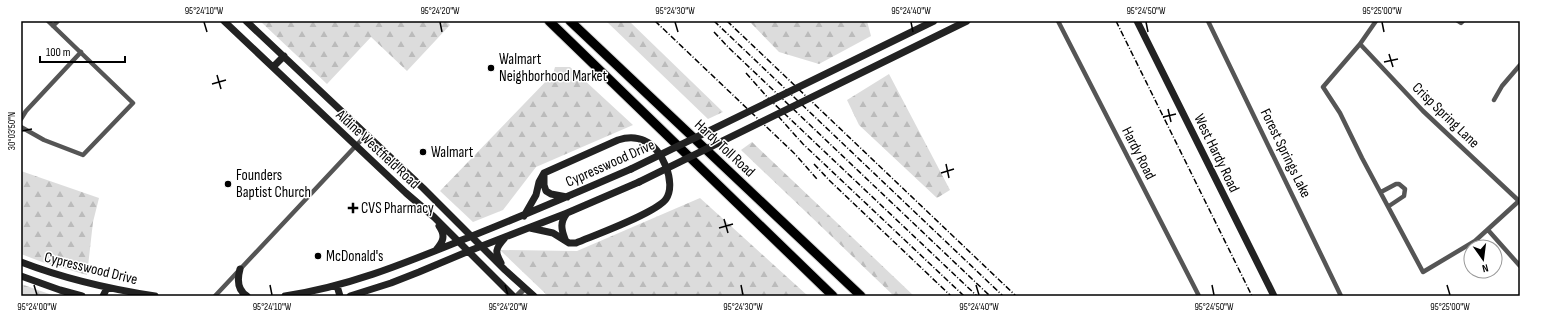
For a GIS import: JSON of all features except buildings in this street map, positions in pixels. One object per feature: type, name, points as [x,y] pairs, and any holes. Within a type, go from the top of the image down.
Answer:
[{"type":"highway","name":"Hardy Toll Road","points":[[549,21],[832,295]]},
{"type":"highway","name":"Hardy Toll Road","points":[[570,21],[861,296]]},
{"type":"main road","name":"Aldine Westfield Road","points":[[224,21],[356,146],[434,217],[513,296]]},
{"type":"main road","name":"Aldine Westfield Road","points":[[246,21],[423,188],[505,270],[534,296]]},
{"type":"main road","name":"Cypresswood Drive","points":[[285,296],[337,286],[373,275],[524,216],[631,169],[934,21]]},
{"type":"main road","name":"Cypresswood Drive","points":[[350,296],[391,283],[530,228],[638,182],[967,21]]},
{"type":"main road","name":"West Hardy Road","points":[[1138,21],[1274,296]]},
{"type":"main road","points":[[273,67],[284,56]]},
{"type":"main road","points":[[524,216],[536,195],[539,182],[544,173],[618,140],[631,138],[645,141],[652,146],[663,160],[669,174],[669,190],[666,198],[653,210],[576,243],[569,243],[565,239],[553,233],[530,228]]},
{"type":"main road","points":[[544,173],[544,185],[546,191],[551,194],[567,197]]},
{"type":"main road","points":[[565,239],[562,226],[567,213]]},
{"type":"main road","points":[[434,217],[443,232],[443,239],[434,252]]},
{"type":"main road","points":[[505,237],[499,244],[496,254],[505,270]]},
{"type":"main road","name":"Cypresswood Drive","points":[[21,262],[73,280],[107,288],[155,296]]},
{"type":"main road","points":[[240,269],[238,278],[239,288],[247,296]]},
{"type":"main road","name":"Cypresswood Drive","points":[[21,276],[82,296]]},
{"type":"main road","points":[[337,286],[340,296]]},
{"type":"main road","points":[[103,296],[107,288]]},
{"type":"street","points":[[21,127],[44,140],[84,155],[133,103],[48,21]]},
{"type":"street","points":[[53,26],[58,21]]},
{"type":"street","name":"Hardy Road","points":[[1058,21],[1199,296]]},
{"type":"street","name":"Forest Springs Lake","points":[[1208,21],[1341,296]]},
{"type":"street","points":[[1376,21],[1360,44],[1323,87],[1340,113],[1362,158],[1423,272],[1463,249],[1488,230],[1519,200]]},
{"type":"street","name":"Crisp Spring Lane","points":[[1360,44],[1423,111],[1519,200]]},
{"type":"street","points":[[21,119],[26,111],[81,52]]},
{"type":"street","points":[[1494,100],[1502,86],[1520,66]]},
{"type":"street","points":[[215,296],[366,135]]},
{"type":"street","points":[[1381,192],[1396,184],[1399,184],[1405,189],[1404,196],[1389,206]]},
{"type":"street","points":[[1488,230],[1520,266]]},
{"type":"street","points":[[517,296],[525,288]]},
{"type":"green space","points":[[260,21],[446,21],[450,25],[407,71],[371,37],[327,84]]},
{"type":"green space","points":[[606,21],[629,21],[723,112],[708,119]]},
{"type":"green space","points":[[749,21],[867,21],[871,36],[819,64],[779,52]]},
{"type":"green space","points":[[555,67],[570,67],[633,125],[536,167],[503,210],[473,222],[440,191],[553,74]]},
{"type":"green space","points":[[889,74],[950,190],[937,198],[859,125],[847,100]]},
{"type":"green space","points":[[752,142],[914,296],[894,296],[741,150]]},
{"type":"green space","points":[[21,171],[99,198],[93,222],[87,275],[42,262],[21,254]]},
{"type":"green space","points":[[700,198],[808,296],[548,296],[500,250],[577,251]]},
{"type":"green space","points":[[21,284],[55,296],[21,296]]},
{"type":"railway","points":[[655,21],[795,154],[817,179]]},
{"type":"railway","points":[[714,21],[1003,296]]},
{"type":"railway","points":[[727,21],[1016,296]]},
{"type":"railway","points":[[1116,21],[1252,296]]},
{"type":"railway","points":[[714,32],[990,296]]},
{"type":"railway","points":[[746,73],[769,99],[977,296]]},
{"type":"railway","points":[[778,116],[803,144],[964,296]]},
{"type":"railway","points":[[814,164],[951,296]]},
{"type":"place","name":"Walmart Neighborhood Market","points":[[491,68]]},
{"type":"place","name":"Walmart","points":[[423,152]]},
{"type":"place","name":"Founders Baptist Church","points":[[228,184]]},
{"type":"place","name":"CVS Pharmacy","points":[[353,208]]},
{"type":"place","name":"McDonald's","points":[[318,256]]}]
